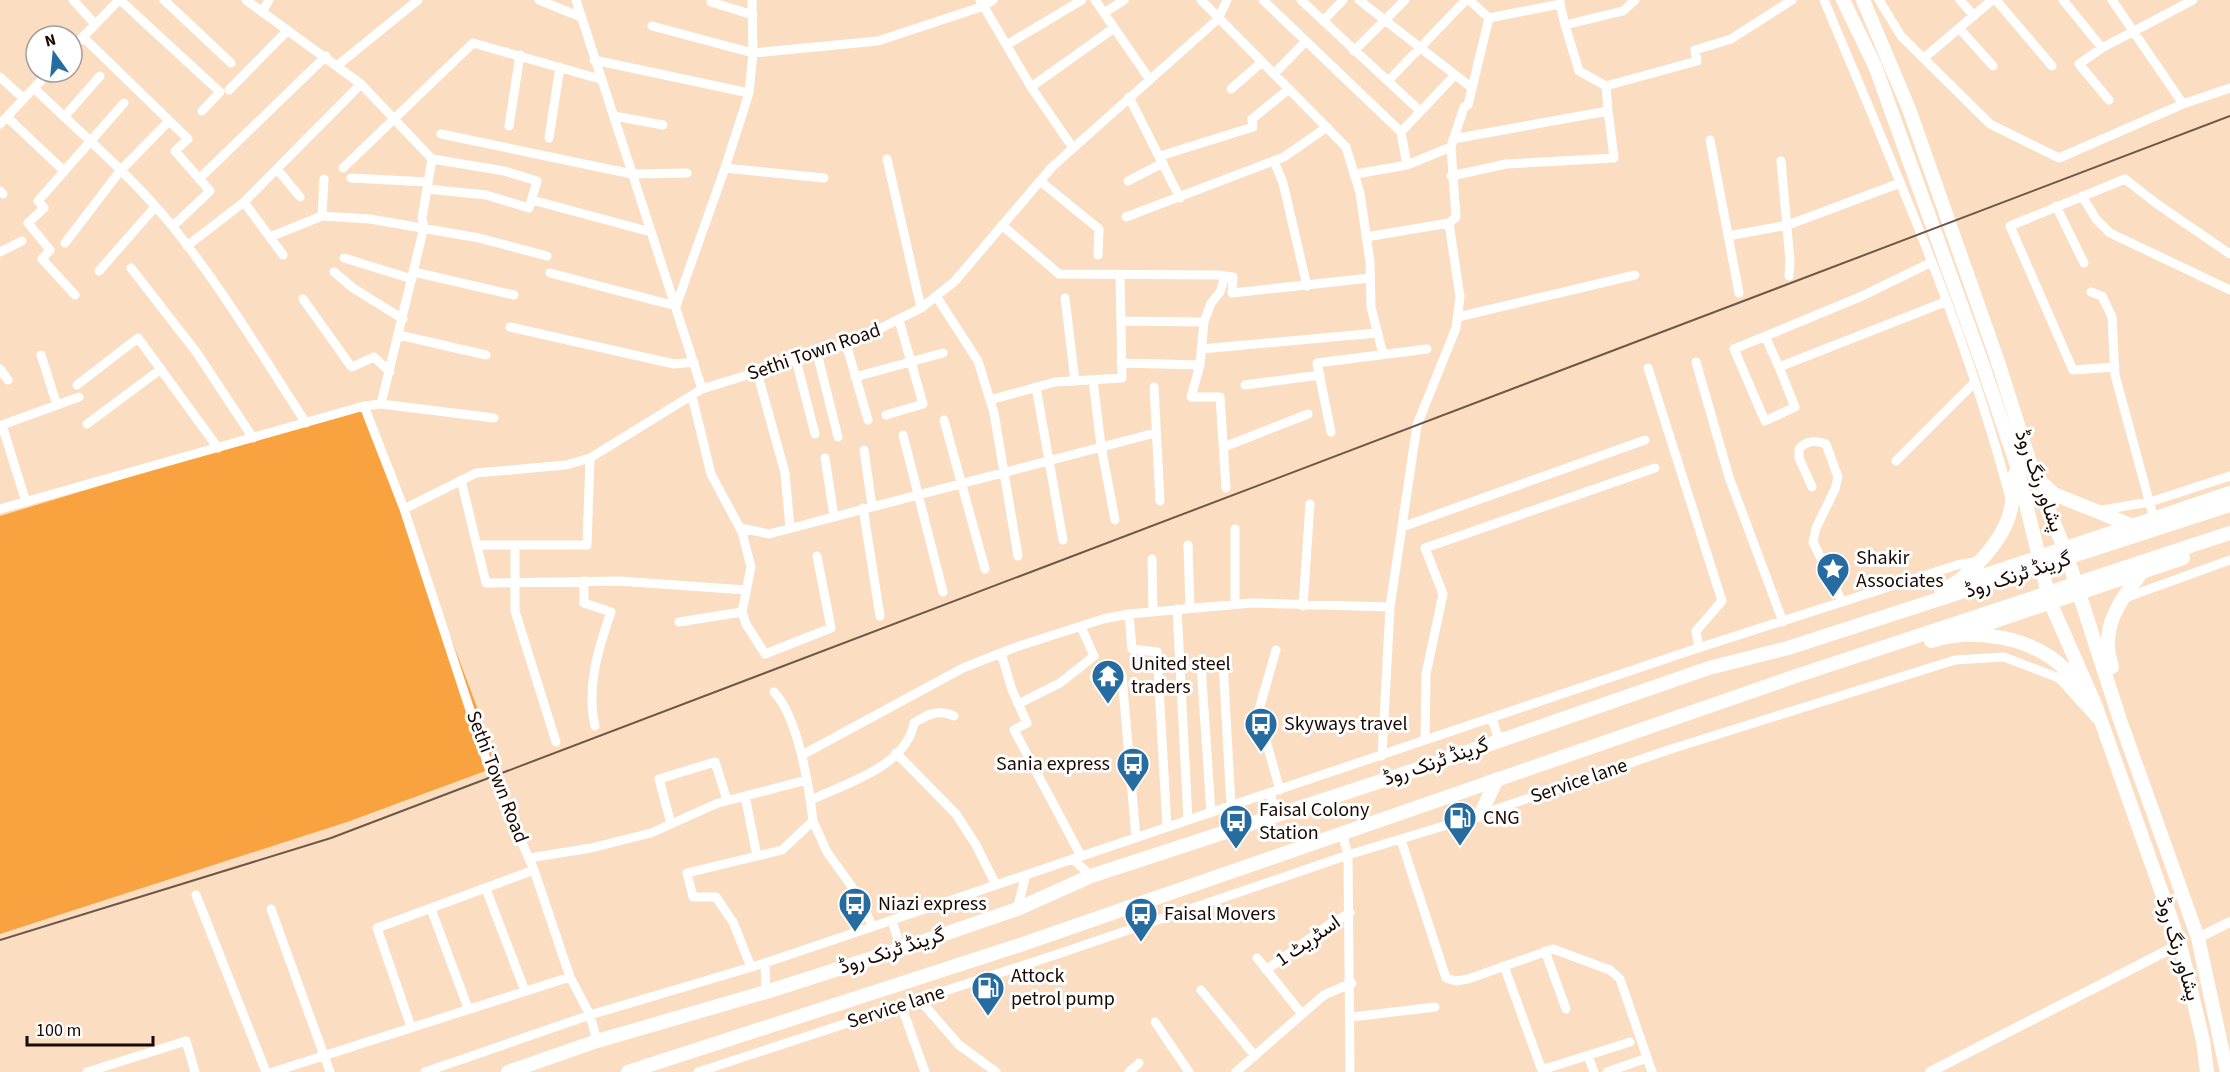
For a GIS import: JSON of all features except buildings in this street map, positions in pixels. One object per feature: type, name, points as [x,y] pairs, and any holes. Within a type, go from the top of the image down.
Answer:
[{"type":"highway","name":"پشاور رنگ روڈ","points":[[1843,0],[1875,66],[1982,363],[2016,463],[2050,602],[2103,726],[2180,944],[2203,1041],[2207,1072]]},
{"type":"highway","name":"پشاور رنگ روڈ","points":[[1863,0],[1889,57],[1997,359],[2034,475],[2065,550],[2120,720],[2198,938],[2227,1072]]},
{"type":"highway","points":[[1956,585],[1998,536],[2009,518],[2016,463]]},
{"type":"highway","points":[[2034,475],[2054,494],[2133,526]]},
{"type":"highway","points":[[1709,668],[2230,494]]},
{"type":"highway","name":"گرینڈ ٹرنک روڈ","points":[[508,1072],[597,1041],[766,992],[1017,909],[1091,876],[1709,668],[1788,648],[2230,505]]},
{"type":"highway","name":"گرینڈ ٹرنک روڈ","points":[[628,1072],[1023,944],[1796,676],[2230,532]]},
{"type":"highway","points":[[1720,704],[1786,689],[2080,593],[2230,541]]},
{"type":"highway","points":[[2120,720],[2118,692],[2109,656],[2108,638],[2111,618],[2119,601],[2142,572]]},
{"type":"highway","points":[[1951,635],[1985,634],[2039,652],[2066,670],[2103,726]]},
{"type":"highway","points":[[1480,815],[1497,779]]},
{"type":"main road","points":[[2198,938],[2230,922]]},
{"type":"main road","points":[[1930,1072],[2180,944]]},
{"type":"street","points":[[73,0],[95,24]]},
{"type":"street","points":[[84,35],[119,0],[220,92],[202,111]]},
{"type":"street","points":[[164,0],[231,63]]},
{"type":"street","points":[[246,0],[287,31],[326,56],[361,84],[393,121],[432,159],[504,171],[537,181],[529,208],[486,195],[428,185],[351,178]]},
{"type":"street","points":[[262,12],[269,0]]},
{"type":"street","points":[[338,65],[418,0]]},
{"type":"street","points":[[539,0],[581,17]]},
{"type":"street","points":[[576,0],[702,389]]},
{"type":"street","points":[[676,306],[749,93],[753,53],[752,0]]},
{"type":"street","points":[[652,26],[753,53],[878,41],[993,0]]},
{"type":"street","points":[[1008,44],[1082,0]]},
{"type":"street","points":[[1095,0],[1150,80]]},
{"type":"street","points":[[1104,14],[1124,0]]},
{"type":"street","points":[[1201,0],[1346,147],[1356,174],[1366,237],[1371,307],[1383,354]]},
{"type":"street","name":"Sethi Town Road","points":[[404,509],[476,473],[566,465],[590,458],[702,389],[846,345],[921,308],[954,282],[1040,181],[1073,148],[1218,19],[1227,0]]},
{"type":"street","points":[[1263,0],[1401,132],[1407,165]]},
{"type":"street","points":[[1301,0],[1420,111]]},
{"type":"street","points":[[1323,21],[1343,0]]},
{"type":"street","points":[[1359,0],[1472,88]]},
{"type":"street","points":[[1354,51],[1405,0]]},
{"type":"street","points":[[1388,81],[1467,0],[1489,18]]},
{"type":"street","points":[[1565,25],[1623,11],[1635,0]]},
{"type":"street","points":[[1489,18],[1560,2],[1579,71],[1606,86],[1697,61],[1695,50],[1731,39],[1792,0]]},
{"type":"street","points":[[1824,0],[1900,183],[1975,382],[2012,506]]},
{"type":"street","points":[[1879,0],[1901,36],[1990,124],[2059,158],[2182,104],[2230,88]]},
{"type":"street","points":[[1960,0],[1974,16]]},
{"type":"street","points":[[1924,58],[1994,0],[2052,66]]},
{"type":"street","points":[[2063,0],[2102,48]]},
{"type":"street","points":[[2112,0],[2182,104]]},
{"type":"street","points":[[2109,100],[2079,64],[2102,48],[2193,0]]},
{"type":"street","points":[[711,2],[753,15]]},
{"type":"street","points":[[982,3],[1031,87],[1073,148]]},
{"type":"street","points":[[1366,237],[1449,223],[1456,217],[1451,176],[1452,143],[1472,88],[1489,18]]},
{"type":"street","points":[[1031,87],[1114,28]]},
{"type":"street","points":[[1959,28],[1993,66]]},
{"type":"street","points":[[229,90],[287,31]]},
{"type":"street","points":[[84,39],[188,139],[175,151],[210,191],[173,226]]},
{"type":"street","points":[[1274,74],[1306,41]]},
{"type":"street","points":[[344,168],[473,43],[600,79]]},
{"type":"street","points":[[199,179],[326,56]]},
{"type":"street","points":[[509,126],[520,56]]},
{"type":"street","points":[[594,60],[749,93]]},
{"type":"street","points":[[1231,89],[1262,62]]},
{"type":"street","points":[[549,138],[560,67]]},
{"type":"street","points":[[64,117],[100,75]]},
{"type":"street","points":[[1401,132],[1455,75]]},
{"type":"street","points":[[0,77],[24,99]]},
{"type":"street","points":[[38,84],[3,120],[64,171]]},
{"type":"street","points":[[187,246],[244,202],[361,84]]},
{"type":"street","points":[[1451,176],[1506,165],[1614,158],[1606,86]]},
{"type":"street","points":[[34,88],[173,226],[306,423]]},
{"type":"street","points":[[1128,181],[1162,160],[1253,127],[1252,119],[1289,89]]},
{"type":"street","points":[[1129,97],[1180,198]]},
{"type":"street","points":[[75,295],[42,259],[50,250],[28,223],[44,208],[38,201],[124,103]]},
{"type":"street","points":[[1356,174],[1407,165],[1452,143],[1608,111]]},
{"type":"street","points":[[614,116],[663,125]]},
{"type":"street","points":[[65,243],[120,171],[169,121]]},
{"type":"street","points":[[1126,217],[1284,157],[1327,127]]},
{"type":"street","points":[[441,134],[632,174],[687,173]]},
{"type":"street","points":[[1710,140],[1739,293]]},
{"type":"street","points":[[381,404],[424,227],[422,218],[432,159]]},
{"type":"street","points":[[887,159],[921,308]]},
{"type":"street","points":[[1274,161],[1283,183],[1307,286]]},
{"type":"street","points":[[1781,161],[1788,225],[1789,276]]},
{"type":"street","points":[[725,168],[824,178]]},
{"type":"street","points":[[277,169],[300,197]]},
{"type":"street","points":[[322,216],[324,179]]},
{"type":"street","points":[[2115,367],[2073,370],[2010,226],[2125,179],[2230,254]]},
{"type":"street","points":[[1040,181],[1099,229],[1098,255]]},
{"type":"street","points":[[1728,236],[1788,225],[1900,183]]},
{"type":"street","points":[[2082,196],[2096,219],[2110,233],[2230,290]]},
{"type":"street","points":[[532,200],[651,232]]},
{"type":"street","points":[[244,202],[284,255]]},
{"type":"street","points":[[2056,206],[2084,263]]},
{"type":"street","points":[[99,271],[155,207]]},
{"type":"street","points":[[270,237],[322,216],[370,219],[479,238],[547,256]]},
{"type":"street","points":[[1383,756],[1390,607],[1417,425],[1456,328],[1458,317],[1460,297],[1449,223]]},
{"type":"street","points":[[1002,225],[1059,274],[1225,276],[1233,277],[1232,293],[1370,278]]},
{"type":"street","points":[[0,252],[22,241]]},
{"type":"street","points":[[344,258],[413,276],[514,295]]},
{"type":"street","points":[[1765,336],[1795,407],[1765,421],[1734,349],[1765,336],[1860,297],[1930,263]]},
{"type":"street","points":[[131,268],[197,353],[253,438]]},
{"type":"street","points":[[334,272],[353,288],[403,319]]},
{"type":"street","points":[[550,273],[676,306]]},
{"type":"street","points":[[990,400],[1036,387],[1075,381],[1122,378],[1120,274]]},
{"type":"street","points":[[1458,317],[1635,275]]},
{"type":"street","points":[[1225,276],[1220,292],[1211,303],[1204,322],[1200,365],[1191,397],[1220,397],[1226,488]]},
{"type":"street","points":[[2091,292],[2102,296],[2112,317],[2115,367],[2154,519]]},
{"type":"street","points":[[936,297],[978,361],[990,400],[1005,472],[1018,556]]},
{"type":"street","points":[[1065,298],[1075,381]]},
{"type":"street","points":[[303,299],[352,367],[374,357],[390,372]]},
{"type":"street","points":[[1779,367],[1945,302]]},
{"type":"street","points":[[886,415],[923,404],[900,320]]},
{"type":"street","points":[[1121,321],[1204,322]]},
{"type":"street","points":[[510,327],[674,364],[694,362]]},
{"type":"street","points":[[1202,349],[1377,333]]},
{"type":"street","points":[[399,335],[486,355]]},
{"type":"street","points":[[77,385],[138,338],[218,448]]},
{"type":"street","points":[[846,345],[868,420]]},
{"type":"street","points":[[1331,432],[1317,363],[1427,349]]},
{"type":"street","points":[[855,376],[943,352]]},
{"type":"street","points":[[817,353],[838,437]]},
{"type":"street","points":[[41,355],[57,405]]},
{"type":"street","points":[[796,360],[815,434]]},
{"type":"street","points":[[1696,362],[1729,477],[1783,622]]},
{"type":"street","points":[[1121,363],[1200,365]]},
{"type":"street","points":[[1648,368],[1696,513],[1722,601],[1696,631],[1699,648]]},
{"type":"street","points":[[0,369],[8,380]]},
{"type":"street","points":[[87,424],[161,369]]},
{"type":"street","points":[[757,372],[784,473],[790,528]]},
{"type":"street","points":[[1245,385],[1320,375]]},
{"type":"street","points":[[1093,380],[1101,446],[1115,520]]},
{"type":"street","points":[[1896,461],[1975,382]]},
{"type":"street","points":[[1036,387],[1047,461],[1063,540]]},
{"type":"street","points":[[1154,387],[1160,501]]},
{"type":"street","points":[[692,396],[711,474],[740,528],[751,567],[742,612],[746,624],[765,654],[831,628],[817,556]]},
{"type":"street","points":[[26,502],[2,425],[79,397]]},
{"type":"street","points":[[0,509],[364,406],[381,404],[494,418]]},
{"type":"street","name":"Sethi Town Road","points":[[364,406],[404,509],[489,768],[534,870],[570,977],[590,1015],[597,1041]]},
{"type":"street","points":[[1224,447],[1308,414]]},
{"type":"street","points":[[945,420],[984,569]]},
{"type":"street","points":[[740,528],[769,534],[1155,433]]},
{"type":"street","points":[[903,435],[943,592]]},
{"type":"street","points":[[1402,527],[1645,440]]},
{"type":"street","points":[[1812,487],[1799,458],[1799,449],[1803,444],[1819,441],[1826,444],[1838,477],[1835,489],[1816,528],[1813,542],[1842,602]]},
{"type":"street","points":[[864,450],[880,616]]},
{"type":"street","points":[[477,545],[587,545],[590,458]]},
{"type":"street","points":[[825,458],[834,516]]},
{"type":"street","points":[[1425,740],[1426,674],[1443,594],[1425,548],[1655,468]]},
{"type":"street","points":[[2091,510],[2112,511],[2150,502],[2230,476]]},
{"type":"street","points":[[461,480],[486,583],[619,581],[746,590]]},
{"type":"street","points":[[1303,606],[1310,504]]},
{"type":"street","points":[[1235,529],[1235,604]]},
{"type":"street","points":[[515,545],[515,611],[556,742]]},
{"type":"street","points":[[1188,545],[1190,608]]},
{"type":"street","points":[[1152,559],[1153,612]]},
{"type":"street","points":[[2119,601],[2230,560]]},
{"type":"street","points":[[425,1072],[590,1015],[765,963],[892,921],[1699,648],[1957,565],[1978,561]]},
{"type":"street","points":[[584,581],[584,603],[611,612],[593,676],[591,706],[595,726]]},
{"type":"street","points":[[802,755],[963,668],[1001,653],[1129,614],[1235,604],[1390,607]]},
{"type":"street","points":[[1177,609],[1188,820]]},
{"type":"street","points":[[679,622],[742,612]]},
{"type":"street","points":[[1129,614],[1132,649],[1157,652],[1167,827]]},
{"type":"street","points":[[1018,704],[1060,683],[1094,656],[1082,627]]},
{"type":"street","points":[[1276,650],[1258,712],[1275,791],[1277,815]]},
{"type":"street","points":[[1001,653],[1018,704],[1027,723],[1014,730],[1077,857],[1091,876]]},
{"type":"street","name":"Service lane","points":[[698,1072],[712,1070],[1348,855],[1480,815],[1668,750],[1955,660],[2004,657],[2059,678],[2103,726]]},
{"type":"street","points":[[1223,661],[1231,806]]},
{"type":"street","points":[[1202,665],[1211,813]]},
{"type":"street","points":[[1094,677],[1122,676],[1136,838]]},
{"type":"street","points":[[774,692],[782,700],[802,755],[813,821],[827,852],[862,901],[872,927]]},
{"type":"street","points":[[811,801],[886,764],[912,737],[914,723],[930,713],[945,712],[954,716]]},
{"type":"street","points":[[1492,719],[1499,740]]},
{"type":"street","points":[[896,753],[956,814],[976,845],[996,885]]},
{"type":"street","points":[[671,824],[659,778],[715,762],[727,800]]},
{"type":"street","points":[[529,858],[591,848],[651,833],[727,800],[807,780]]},
{"type":"street","points":[[745,796],[757,856]]},
{"type":"street","points":[[751,967],[733,922],[716,897],[693,897],[687,873],[782,850],[813,821]]},
{"type":"street","points":[[1342,833],[1348,855],[1350,913],[1352,983],[1350,1072]]},
{"type":"street","points":[[1401,840],[1446,978],[1456,981],[1545,951],[1558,949],[1617,974],[1652,1072]]},
{"type":"street","points":[[411,1027],[377,928],[534,870]]},
{"type":"street","points":[[1017,909],[1026,875]]},
{"type":"street","points":[[486,889],[525,991]]},
{"type":"street","points":[[196,895],[266,1072]]},
{"type":"street","points":[[271,909],[330,1072]]},
{"type":"street","points":[[431,909],[468,1008]]},
{"type":"street","name":"اسٹریٹ 1","points":[[1266,970],[1330,924],[1350,913]]},
{"type":"street","points":[[892,921],[901,948]]},
{"type":"street","points":[[1023,944],[1023,965]]},
{"type":"street","points":[[1545,951],[1566,1009]]},
{"type":"street","points":[[1257,958],[1302,1014]]},
{"type":"street","points":[[765,963],[766,992]]},
{"type":"street","points":[[1504,966],[1541,1068],[1548,1068],[1630,1042]]},
{"type":"street","points":[[273,1072],[570,977]]},
{"type":"street","points":[[1236,1072],[1324,995],[1352,983]]},
{"type":"street","points":[[1201,990],[1255,1056]]},
{"type":"street","points":[[919,999],[958,1045],[996,1072]]},
{"type":"street","points":[[901,1005],[925,1072]]},
{"type":"street","points":[[1352,1017],[1435,1007]]},
{"type":"street","points":[[1155,1022],[1189,1072]]},
{"type":"street","points":[[87,1072],[186,1041],[195,1072]]},
{"type":"street","points":[[1588,1056],[1594,1072]]},
{"type":"street","points":[[1607,1072],[1647,1058]]},
{"type":"street","points":[[1129,1072],[1139,1063]]},
{"type":"shaded area","points":[[364,406],[499,766],[347,822],[0,934],[0,516]]},
{"type":"railway","points":[[0,940],[331,838],[2230,116]]},
{"type":"place","name":"Shakir Associates","points":[[1833,598]]},
{"type":"place","name":"United steel traders","points":[[1108,705]]},
{"type":"place","name":"Skyways travel","points":[[1261,753]]},
{"type":"place","name":"Sania express","points":[[1133,793]]},
{"type":"place","name":"CNG","points":[[1460,847]]},
{"type":"place","name":"Faisal Colony Station","points":[[1236,850]]},
{"type":"place","name":"Niazi express","points":[[855,933]]},
{"type":"place","name":"Faisal Movers","points":[[1141,943]]},
{"type":"place","name":"Attock petrol pump","points":[[988,1017]]}]
